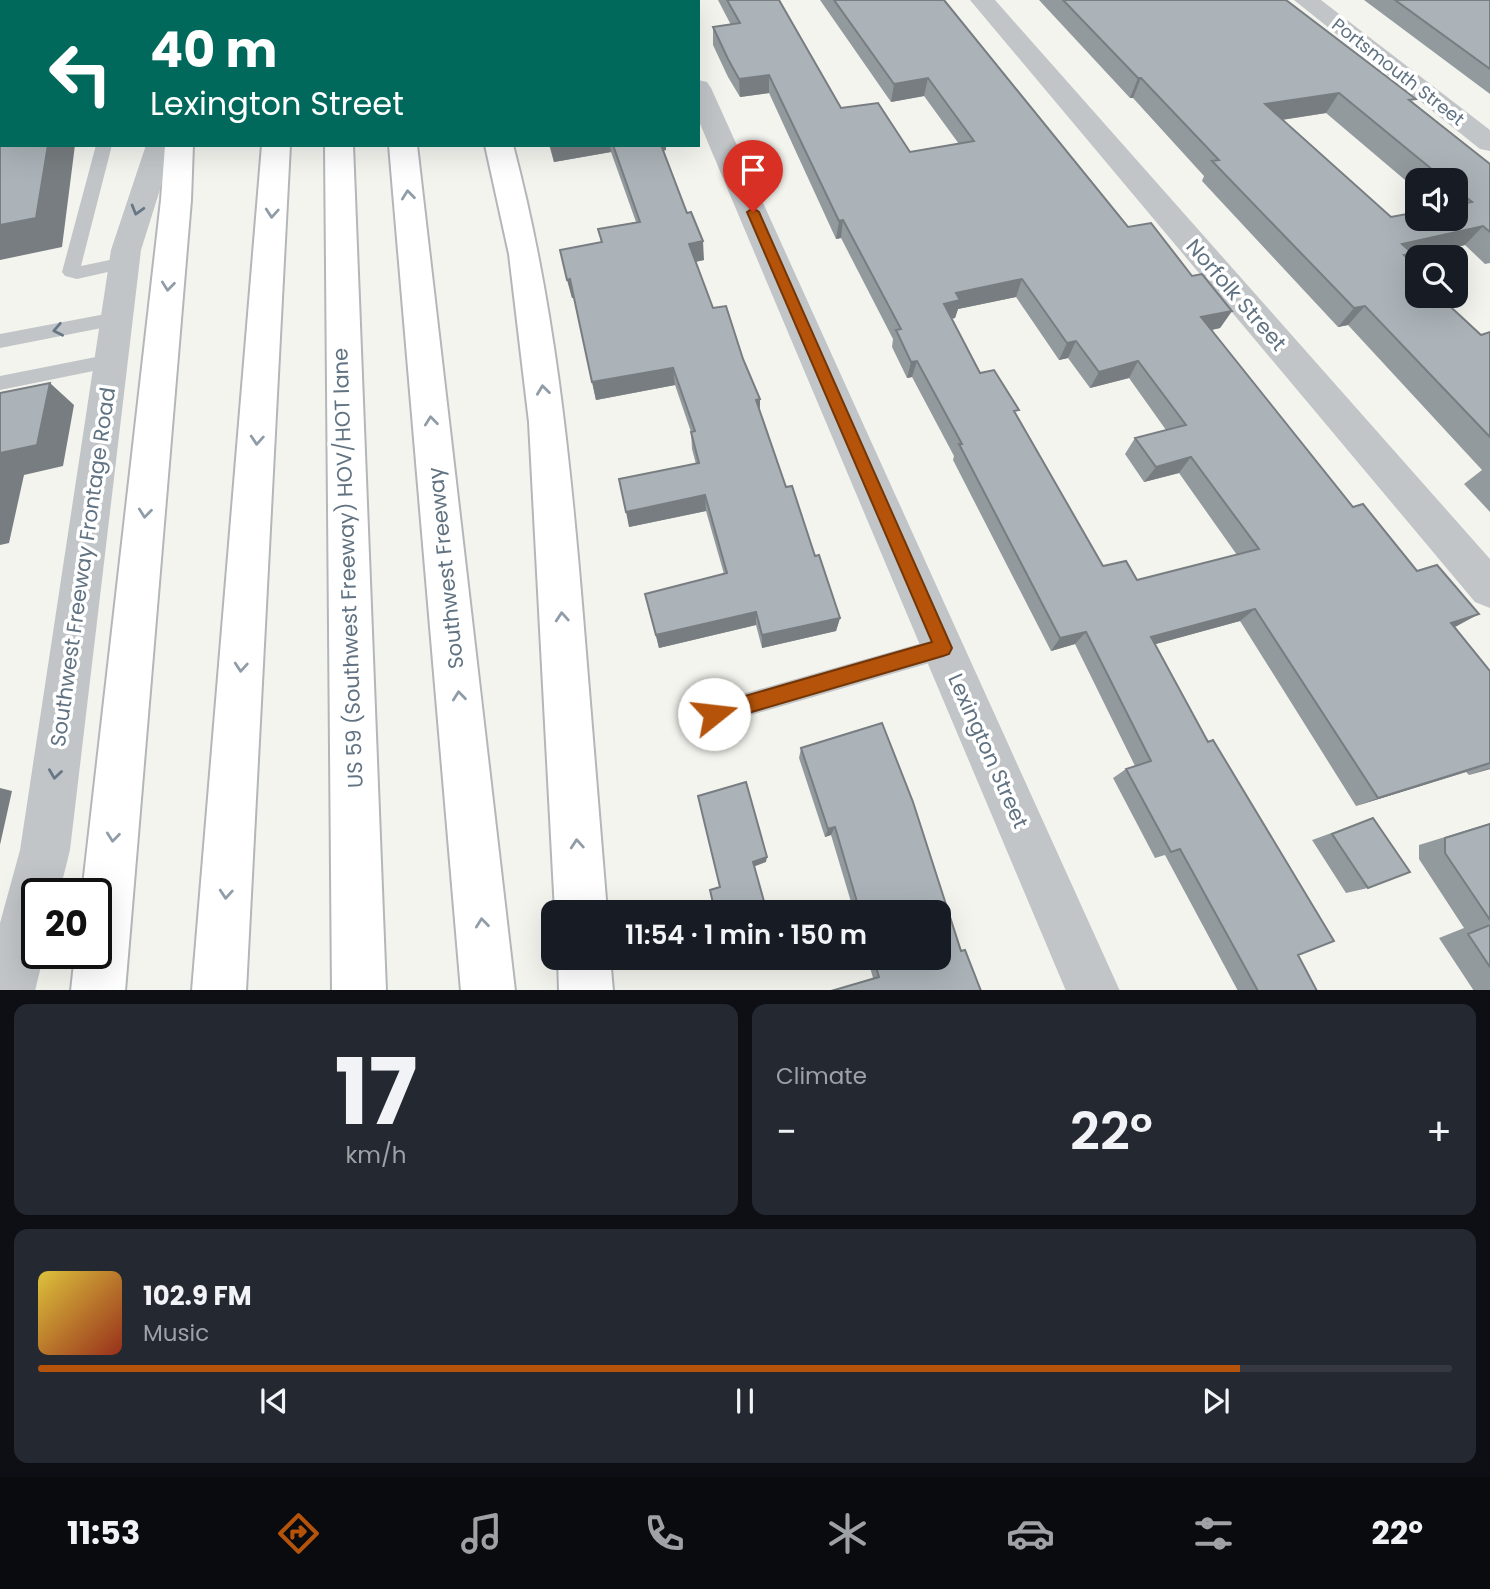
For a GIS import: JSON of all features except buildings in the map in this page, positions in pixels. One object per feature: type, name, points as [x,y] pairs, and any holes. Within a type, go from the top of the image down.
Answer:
[{"type":"main road","points":[[97,990],[180,147]]},
{"type":"main road","points":[[219,990],[276,147]]},
{"type":"main road","name":"US 59 (Southwest Freeway) HOV/HOT lane","points":[[340,147],[359,990]]},
{"type":"main road","name":"Southwest Freeway","points":[[403,147],[488,990]]},
{"type":"main road","points":[[500,147],[509,177],[533,304],[553,467],[580,900]]},
{"type":"main road","points":[[585,970],[586,990]]},
{"type":"street","name":"Norfolk Street","points":[[982,0],[1490,589]]},
{"type":"street","name":"Portsmouth Street","points":[[1306,0],[1490,143]]},
{"type":"street","name":"Lexington Street","points":[[700,93],[1093,990]]},
{"type":"street","name":"Southwest Freeway Frontage Road","points":[[8,990],[45,850],[124,263],[141,198],[159,147]]},
{"type":"lane","points":[[103,147],[71,272],[124,263]]},
{"type":"lane","points":[[0,341],[116,318]]},
{"type":"lane","points":[[0,383],[111,361]]},
{"type":"lane","points":[[714,714],[943,648]]},
{"type":"route","points":[[714,714],[943,648],[753,212]]}]
